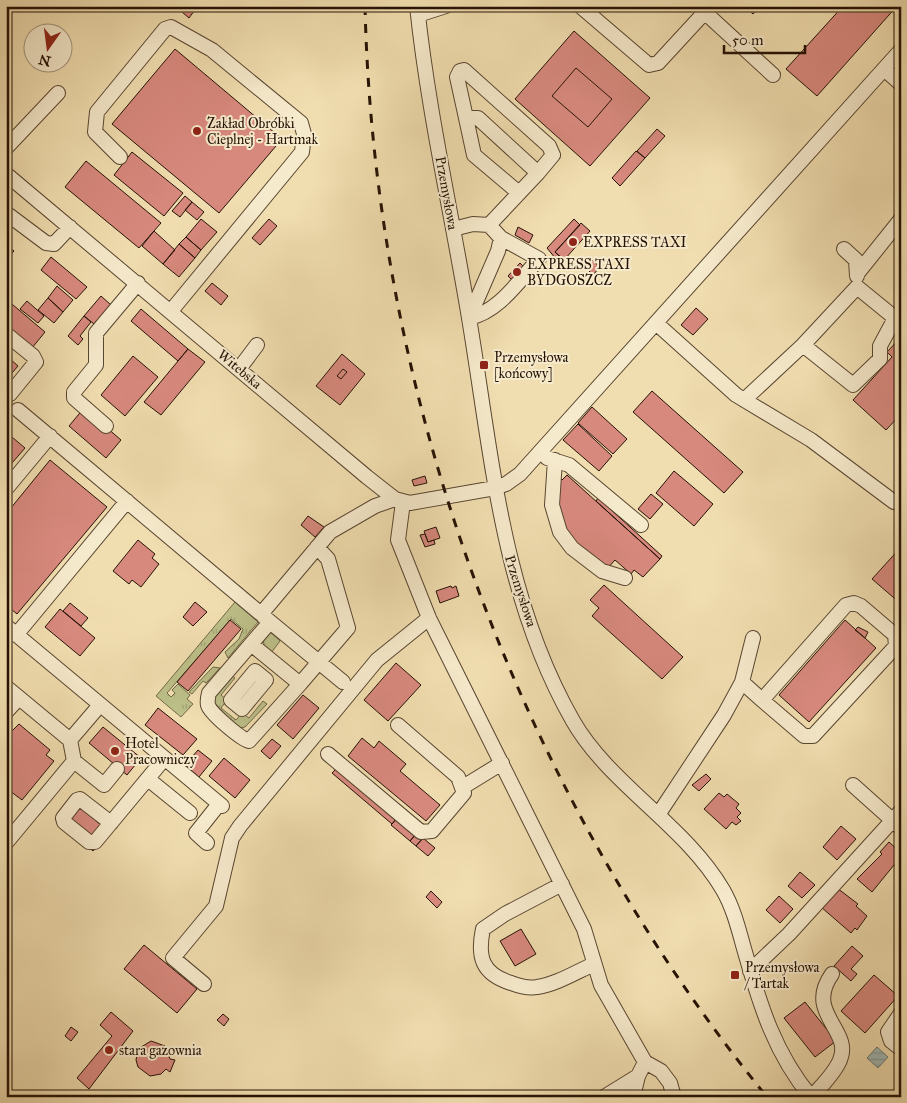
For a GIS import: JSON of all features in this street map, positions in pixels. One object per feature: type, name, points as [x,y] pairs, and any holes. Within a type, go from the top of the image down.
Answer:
[{"type":"street","points":[[580,6],[648,65],[658,63],[702,9],[774,75]]},
{"type":"street","points":[[417,11],[444,7]]},
{"type":"street","name":"Przemysłowa","points":[[417,11],[469,318],[495,488],[517,586],[566,708],[575,725],[599,755],[704,862],[725,892],[762,1011],[777,1048],[812,1097]]},
{"type":"street","points":[[120,157],[95,132],[97,112],[165,29],[171,27],[212,50],[301,123],[304,134],[302,152],[171,311]]},
{"type":"street","points":[[317,547],[328,559],[348,628],[251,740],[245,740],[212,712],[208,704],[209,693],[251,644],[265,618],[317,547],[338,526],[375,506],[399,500],[410,503],[495,488],[515,479],[901,50]]},
{"type":"street","points":[[884,69],[901,84]]},
{"type":"street","points":[[488,226],[538,173],[553,155],[549,146],[464,70],[460,71],[457,78],[474,155],[519,193]]},
{"type":"street","points":[[6,148],[58,93]]},
{"type":"street","points":[[466,118],[478,118],[538,173]]},
{"type":"street","name":"Witebska","points":[[6,174],[399,500]]},
{"type":"street","points":[[6,213],[46,244],[54,244],[70,227]]},
{"type":"street","points":[[744,400],[803,345],[857,280],[901,219]]},
{"type":"street","points":[[453,229],[473,224],[488,226],[502,238],[539,259],[496,305],[477,317],[469,318]]},
{"type":"street","points":[[469,318],[502,238]]},
{"type":"street","points":[[803,345],[853,385],[880,360],[880,346],[895,318],[857,280],[856,260],[844,249]]},
{"type":"street","points":[[106,426],[74,398],[74,392],[96,365],[96,333],[138,283]]},
{"type":"street","points":[[656,323],[744,400],[811,440],[894,502],[901,500]]},
{"type":"street","points":[[6,334],[33,356],[36,362],[10,394],[6,395]]},
{"type":"street","points":[[239,369],[256,345]]},
{"type":"street","points":[[18,410],[343,682]]},
{"type":"street","points":[[6,489],[50,436]]},
{"type":"street","points":[[537,456],[569,465],[640,526]]},
{"type":"street","points":[[555,460],[552,505],[560,532],[572,548],[602,571],[625,578]]},
{"type":"street","points":[[399,500],[398,540],[429,618],[584,929],[601,985],[645,1062],[661,1071],[670,1083],[674,1097]]},
{"type":"street","points":[[127,501],[11,631],[220,805],[196,833],[207,843]]},
{"type":"street","points":[[742,682],[762,700],[804,736],[813,736],[896,646],[895,635],[861,606],[854,603],[846,605],[762,700]]},
{"type":"street","points":[[204,984],[172,958],[216,906],[232,838],[378,660],[429,618]]},
{"type":"street","points":[[658,815],[724,715],[742,682],[753,638]]},
{"type":"street","points":[[251,644],[300,684]]},
{"type":"street","points":[[260,676],[272,662]]},
{"type":"street","points":[[6,688],[70,740],[74,761],[104,785],[117,769]]},
{"type":"street","points":[[6,712],[18,698]]},
{"type":"street","points":[[70,740],[100,705]]},
{"type":"street","points":[[328,754],[425,833],[432,831],[464,793],[463,787],[458,777],[398,726]]},
{"type":"street","points":[[111,823],[164,759]]},
{"type":"street","points":[[6,843],[74,761]]},
{"type":"street","points":[[463,787],[502,763]]},
{"type":"street","points":[[148,779],[190,813]]},
{"type":"street","points":[[750,971],[789,934],[869,845],[898,819],[853,785]]},
{"type":"street","points":[[562,884],[505,914],[483,930],[479,946],[481,958],[491,974],[523,988],[537,987],[594,964]]},
{"type":"street","points":[[812,1097],[840,1060],[843,1045],[822,1002],[827,981],[832,974]]},
{"type":"street","points":[[901,1013],[888,1032],[891,1041],[901,1049]]},
{"type":"street","points":[[633,1097],[638,1076],[645,1062]]},
{"type":"street","points":[[604,1097],[638,1076]]},
{"type":"green space","points":[[235,602],[258,622],[228,658],[225,652],[239,639],[243,629],[231,619],[167,693],[171,697],[175,693],[172,690],[178,684],[190,695],[187,699],[193,704],[181,717],[156,696]]},
{"type":"green space","points":[[269,631],[280,641],[271,653],[263,645],[264,638]]},
{"type":"green space","points":[[213,667],[220,668],[206,683],[203,681],[192,694],[189,692]]},
{"type":"green space","points":[[231,675],[235,678],[221,695],[227,700],[221,708],[236,720],[242,713],[249,718],[263,701],[267,704],[245,727],[239,728],[215,710],[213,697]]},
{"type":"water","points":[[877,1047],[888,1057],[878,1068],[867,1058]]},
{"type":"building","points":[[175,6],[196,6],[197,7],[189,18]]},
{"type":"building","points":[[744,6],[760,6],[753,14]]},
{"type":"building","points":[[843,6],[897,6],[817,96],[786,69]]},
{"type":"building","points":[[574,31],[650,98],[590,166],[515,99]]},
{"type":"building","name":"Zakład Obróbki Cieplnej - Hartmak","points":[[175,49],[282,139],[219,213],[112,124]]},
{"type":"building","points":[[576,68],[612,99],[588,127],[552,96]]},
{"type":"building","points":[[657,129],[665,136],[645,158],[637,151]]},
{"type":"building","points":[[636,151],[645,158],[620,186],[612,178]]},
{"type":"building","points":[[132,152],[183,193],[164,216],[114,175]]},
{"type":"building","points":[[86,161],[161,223],[139,248],[65,187]]},
{"type":"building","points":[[185,196],[192,202],[180,217],[172,211]]},
{"type":"building","points":[[192,202],[204,212],[197,220],[185,210]]},
{"type":"building","points":[[201,219],[217,232],[201,250],[186,237]]},
{"type":"building","points":[[269,219],[277,226],[260,245],[252,238]]},
{"type":"building","points":[[574,219],[580,225],[555,252],[564,260],[560,264],[547,248]]},
{"type":"building","name":"EXPRESS TAXI","points":[[581,223],[590,231],[564,260],[555,252]]},
{"type":"building","points":[[518,227],[533,235],[529,243],[515,235]]},
{"type":"building","points":[[154,231],[175,250],[163,264],[142,246]]},
{"type":"building","points":[[186,237],[201,250],[195,258],[179,244]]},
{"type":"building","points":[[6,244],[14,251],[6,260]]},
{"type":"building","points":[[179,244],[195,258],[179,277],[163,264]]},
{"type":"building","points":[[51,257],[87,287],[76,299],[41,270]]},
{"type":"building","points":[[592,260],[600,267],[593,275],[585,267]]},
{"type":"building","name":"EXPRESS TAXI BYDGOSZCZ","points":[[520,263],[526,269],[514,282],[508,276]]},
{"type":"building","points":[[212,283],[228,296],[221,305],[205,291]]},
{"type":"building","points":[[57,286],[73,300],[63,312],[48,298]]},
{"type":"building","points":[[101,296],[111,305],[94,324],[84,316]]},
{"type":"building","points":[[48,298],[63,312],[54,323],[38,310]]},
{"type":"building","points":[[6,299],[45,332],[32,348],[6,326]]},
{"type":"building","points":[[27,301],[44,316],[38,323],[20,309]]},
{"type":"building","points":[[696,308],[708,319],[693,335],[681,325]]},
{"type":"building","points":[[141,309],[188,349],[178,361],[131,321]]},
{"type":"building","points":[[84,316],[91,322],[80,336],[83,339],[78,345],[68,336]]},
{"type":"building","points":[[901,337],[901,414],[886,430],[853,400],[892,357],[887,352]]},
{"type":"building","points":[[188,349],[205,362],[161,415],[144,402]]},
{"type":"building","points":[[342,354],[365,374],[340,405],[316,386]]},
{"type":"building","points":[[133,356],[158,377],[125,416],[101,395]]},
{"type":"building","points":[[9,358],[18,366],[6,380],[6,362]]},
{"type":"building","points":[[343,369],[347,372],[341,379],[337,376]]},
{"type":"building","points":[[652,391],[743,472],[724,493],[633,412]]},
{"type":"building","points":[[592,407],[627,439],[613,454],[578,423]]},
{"type":"building","points":[[84,408],[121,440],[106,458],[69,426]]},
{"type":"building","points":[[578,424],[612,456],[599,471],[563,440]]},
{"type":"building","points":[[6,432],[25,448],[6,470]]},
{"type":"building","points":[[50,460],[107,507],[17,614],[6,605],[6,514]]},
{"type":"building","points":[[674,471],[713,504],[694,526],[656,493]]},
{"type":"building","points":[[567,475],[660,559],[643,577],[634,570],[631,574],[615,560],[606,570],[565,533],[556,505],[558,477],[562,480]]},
{"type":"building","points":[[425,476],[427,483],[414,486],[412,480]]},
{"type":"building","points":[[651,494],[663,504],[650,519],[638,509]]},
{"type":"building","points":[[598,498],[662,556],[660,559],[596,501]]},
{"type":"building","points":[[308,516],[324,527],[315,537],[301,525]]},
{"type":"building","points":[[436,527],[440,538],[428,542],[424,531]]},
{"type":"building","points":[[425,534],[428,542],[434,540],[435,544],[425,547],[420,535]]},
{"type":"building","points":[[138,540],[155,554],[152,558],[159,564],[141,587],[132,580],[129,584],[113,571]]},
{"type":"building","points":[[901,547],[901,604],[872,579]]},
{"type":"building","points":[[604,585],[683,657],[662,679],[592,616],[599,608],[590,600]]},
{"type":"building","points":[[451,586],[452,588],[456,586],[459,596],[440,603],[436,591]]},
{"type":"building","points":[[195,602],[207,612],[193,626],[183,617]]},
{"type":"building","points":[[70,603],[88,618],[81,626],[63,611]]},
{"type":"building","points":[[60,609],[95,638],[80,656],[45,627]]},
{"type":"building","points":[[230,620],[241,629],[188,691],[177,682]]},
{"type":"building","points":[[845,620],[876,648],[809,722],[779,695]]},
{"type":"building","points":[[858,627],[868,632],[865,638],[855,630]]},
{"type":"building","points":[[396,663],[421,685],[388,721],[364,700]]},
{"type":"building","points":[[303,695],[319,708],[293,739],[277,725]]},
{"type":"building","points":[[158,708],[197,739],[183,755],[145,725]]},
{"type":"building","points":[[19,724],[50,750],[46,755],[54,761],[22,800],[6,788],[6,737]]},
{"type":"building","name":"Hotel Pracowniczy","points":[[103,727],[141,758],[127,775],[89,743]]},
{"type":"building","points":[[362,738],[374,748],[379,741],[406,764],[400,771],[440,805],[426,821],[348,756]]},
{"type":"building","points":[[272,739],[281,746],[270,759],[261,751]]},
{"type":"building","points":[[198,750],[212,761],[199,777],[185,765]]},
{"type":"building","points":[[224,758],[250,780],[235,798],[209,776]]},
{"type":"building","points":[[338,767],[398,817],[392,824],[332,773]]},
{"type":"building","points":[[706,774],[711,779],[699,791],[692,785]]},
{"type":"building","points":[[719,793],[724,797],[727,794],[739,804],[736,808],[741,813],[737,817],[741,821],[736,825],[732,822],[726,829],[704,809]]},
{"type":"building","points":[[72,800],[109,832],[93,851],[55,819]]},
{"type":"building","points":[[398,817],[417,833],[410,841],[391,825]]},
{"type":"building","points":[[841,826],[856,839],[837,860],[823,847]]},
{"type":"building","points":[[417,833],[423,838],[416,846],[410,841]]},
{"type":"building","points":[[423,838],[435,848],[428,856],[416,846]]},
{"type":"building","points":[[889,842],[901,853],[901,861],[896,866],[894,865],[872,892],[857,879],[882,854],[880,852]]},
{"type":"building","points":[[800,872],[815,885],[802,898],[788,886]]},
{"type":"building","points":[[837,888],[858,904],[856,906],[867,916],[857,930],[855,928],[851,933],[821,907]]},
{"type":"building","points":[[431,891],[442,902],[437,908],[426,897]]},
{"type":"building","points":[[779,896],[793,909],[780,923],[766,910]]},
{"type":"building","points":[[521,929],[536,954],[515,966],[500,941]]},
{"type":"building","points":[[144,945],[197,989],[177,1013],[124,969]]},
{"type":"building","points":[[852,946],[863,956],[851,969],[857,974],[851,981],[834,966]]},
{"type":"building","points":[[874,975],[898,996],[865,1033],[841,1011]]},
{"type":"building","points":[[805,1002],[836,1041],[815,1057],[784,1018]]},
{"type":"building","name":"stara gazownia","points":[[111,1012],[133,1031],[89,1089],[77,1078],[112,1036],[100,1025]]},
{"type":"building","points":[[223,1014],[229,1019],[224,1026],[217,1020]]},
{"type":"building","points":[[71,1027],[78,1032],[71,1041],[65,1036]]},
{"type":"building","name":"stara gazownia","points":[[151,1041],[165,1046],[170,1059],[175,1060],[170,1072],[166,1069],[161,1074],[150,1076],[138,1067],[136,1060],[138,1049]]},
{"type":"railway","points":[[365,6],[375,153],[397,299],[431,443],[476,584],[533,722],[601,853],[679,979],[767,1097]]},
{"type":"place","name":"Zakład Obróbki Cieplnej - Hartmak","points":[[197,131]]},
{"type":"place","name":"EXPRESS TAXI","points":[[573,242]]},
{"type":"place","name":"EXPRESS TAXI BYDGOSZCZ","points":[[517,272]]},
{"type":"place","name":"Przemysłowa [końcowy]","points":[[484,365]]},
{"type":"place","name":"Hotel Pracowniczy","points":[[115,751]]},
{"type":"place","name":"Przemysłowa / Tartak","points":[[735,975]]},
{"type":"place","name":"stara gazownia","points":[[109,1050]]}]
